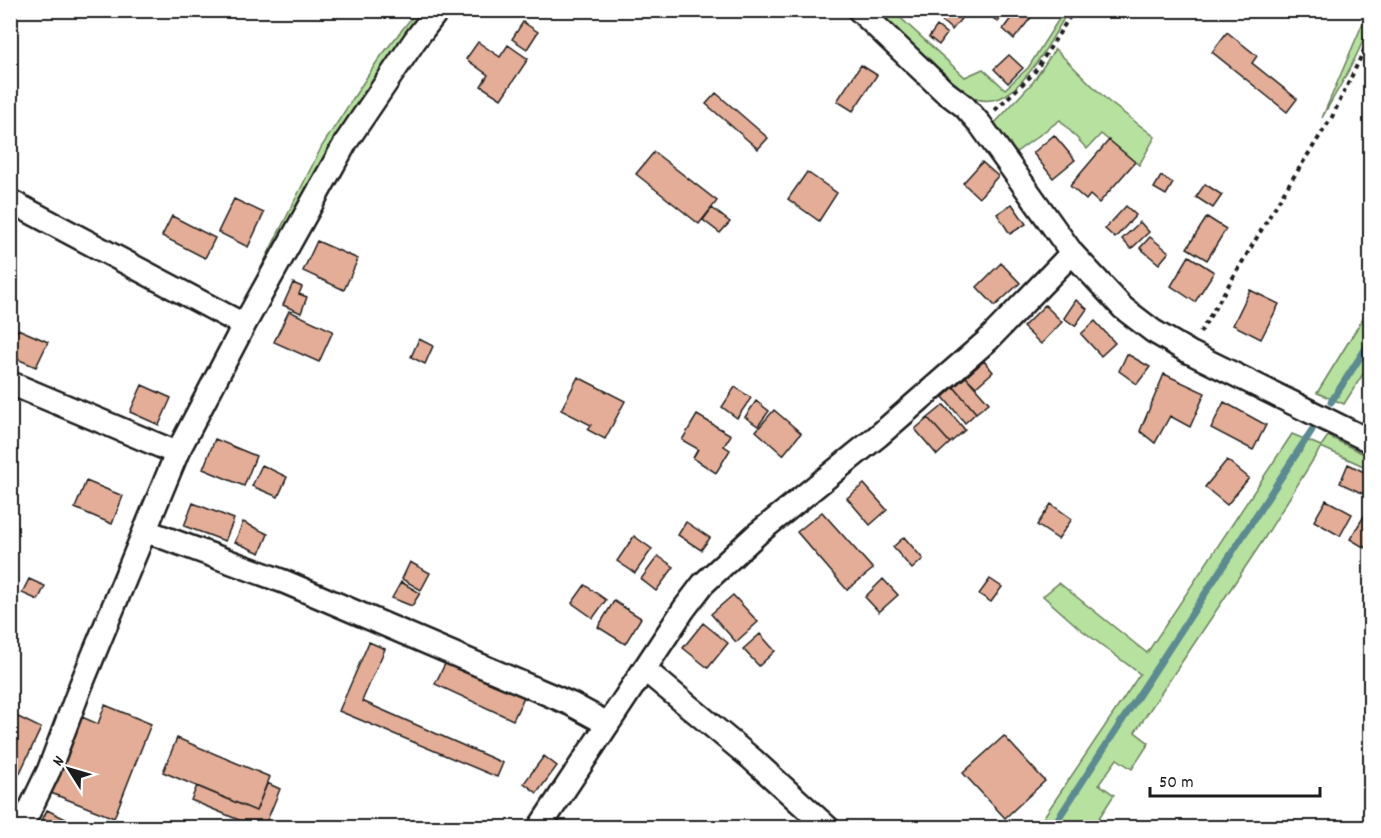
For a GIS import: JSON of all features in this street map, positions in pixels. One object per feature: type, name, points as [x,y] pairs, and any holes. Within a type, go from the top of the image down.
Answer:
[{"type":"street","points":[[19,820],[49,770],[81,685],[177,453],[346,142],[438,10]]},
{"type":"street","points":[[860,10],[944,91],[964,106],[980,124],[1072,253],[1123,308],[1153,331],[1189,352],[1371,441]]},
{"type":"street","points":[[10,201],[244,326]]},
{"type":"street","points":[[539,828],[684,609],[703,584],[757,534],[878,436],[988,340],[1072,253]]},
{"type":"street","points":[[10,383],[177,453]]},
{"type":"street","points":[[146,531],[285,582],[571,704],[608,724]]},
{"type":"street","points":[[644,669],[752,759],[828,828]]},
{"type":"path","points":[[980,124],[1034,73],[1074,10]]},
{"type":"path","points":[[1189,352],[1284,192],[1332,117],[1371,38]]},
{"type":"green space","points":[[417,11],[429,11],[192,405],[322,146],[378,60]]},
{"type":"green space","points":[[876,11],[893,11],[965,77],[983,69],[1005,89],[1028,68],[1064,11],[1068,11],[1039,59],[1020,83],[1000,98],[980,100],[969,96]]},
{"type":"green space","points":[[1368,11],[1370,11],[1369,22],[1359,50],[1322,118]]},
{"type":"green space","points":[[1055,49],[1108,101],[1155,137],[1139,165],[1101,134],[1087,149],[1060,120],[1015,153],[993,125],[1033,82]]},
{"type":"green space","points":[[1370,307],[1370,363],[1344,404],[1317,393]]},
{"type":"green space","points":[[1292,434],[1321,446],[1328,436],[1370,457],[1370,469],[1321,447],[1262,542],[1135,732],[1149,743],[1132,769],[1117,759],[1099,784],[1114,795],[1097,821],[1107,827],[1037,827],[1140,674],[1079,628],[1043,596],[1059,583],[1147,653]]},
{"type":"building","points":[[930,10],[968,10],[952,30]]},
{"type":"building","points":[[983,10],[1007,10],[998,22]]},
{"type":"building","points":[[1017,10],[1028,10],[1033,15],[1014,39],[1003,29]]},
{"type":"building","points":[[523,22],[538,32],[527,49],[512,39]]},
{"type":"building","points":[[937,26],[947,34],[939,45],[929,37]]},
{"type":"building","points":[[1227,32],[1257,56],[1252,63],[1297,99],[1287,112],[1212,52]]},
{"type":"building","points":[[478,42],[500,57],[508,45],[528,59],[501,99],[481,86],[488,75],[466,59]]},
{"type":"building","points":[[1009,55],[1023,68],[1008,83],[994,69]]},
{"type":"building","points":[[861,65],[877,75],[853,111],[837,101]]},
{"type":"building","points":[[716,93],[768,138],[758,149],[706,104]]},
{"type":"building","points":[[1054,135],[1075,160],[1053,178],[1033,153]]},
{"type":"building","points":[[1109,140],[1135,162],[1099,203],[1090,195],[1086,200],[1070,186]]},
{"type":"building","points":[[654,152],[717,201],[699,224],[636,174]]},
{"type":"building","points":[[982,162],[998,176],[979,198],[963,183]]},
{"type":"building","points":[[807,172],[837,193],[819,221],[788,199]]},
{"type":"building","points":[[1161,176],[1173,183],[1166,195],[1154,188]]},
{"type":"building","points":[[1205,184],[1222,195],[1213,208],[1196,197]]},
{"type":"building","points":[[234,199],[264,213],[248,247],[218,232]]},
{"type":"building","points":[[1012,204],[1026,224],[1010,234],[997,214]]},
{"type":"building","points":[[1126,206],[1136,215],[1115,238],[1105,229]]},
{"type":"building","points":[[712,208],[730,222],[720,233],[703,220]]},
{"type":"building","points":[[172,216],[215,238],[205,258],[162,236]]},
{"type":"building","points":[[1207,217],[1226,229],[1207,260],[1187,248]]},
{"type":"building","points":[[1140,222],[1149,232],[1131,249],[1122,239]]},
{"type":"building","points":[[1150,237],[1169,252],[1159,264],[1140,248]]},
{"type":"building","points":[[317,241],[358,259],[344,290],[303,271]]},
{"type":"building","points":[[1189,256],[1214,272],[1195,302],[1171,286]]},
{"type":"building","points":[[1001,263],[1020,283],[995,306],[977,287]]},
{"type":"building","points":[[293,283],[302,287],[299,294],[307,297],[301,313],[283,305]]},
{"type":"building","points":[[1250,290],[1279,304],[1261,339],[1233,325]]},
{"type":"building","points":[[1076,300],[1087,309],[1075,326],[1064,318]]},
{"type":"building","points":[[1045,305],[1062,322],[1041,344],[1023,327]]},
{"type":"building","points":[[289,311],[333,331],[319,362],[274,342]]},
{"type":"building","points":[[1095,321],[1115,343],[1101,356],[1081,334]]},
{"type":"building","points":[[18,329],[48,342],[36,367],[10,356],[10,346]]},
{"type":"building","points":[[419,339],[433,346],[425,364],[411,357]]},
{"type":"building","points":[[1127,354],[1150,367],[1137,384],[1119,371]]},
{"type":"building","points":[[984,361],[993,372],[976,387],[966,377]]},
{"type":"building","points":[[1164,374],[1205,393],[1190,427],[1170,416],[1155,443],[1140,431]]},
{"type":"building","points":[[578,377],[625,401],[605,439],[588,430],[591,425],[561,410]]},
{"type":"building","points":[[966,377],[989,403],[976,413],[954,387]]},
{"type":"building","points":[[142,385],[171,398],[159,425],[130,412]]},
{"type":"building","points":[[735,387],[751,398],[737,418],[722,407]]},
{"type":"building","points":[[954,387],[976,413],[965,423],[943,397]]},
{"type":"building","points":[[756,401],[769,411],[758,426],[745,417]]},
{"type":"building","points":[[1224,402],[1266,425],[1253,450],[1211,428]]},
{"type":"building","points":[[944,405],[965,430],[950,443],[928,418]]},
{"type":"building","points":[[774,410],[801,433],[783,455],[756,431]]},
{"type":"building","points":[[697,415],[731,435],[724,446],[730,450],[716,473],[693,458],[698,449],[682,440]]},
{"type":"building","points":[[928,418],[950,443],[937,455],[915,429]]},
{"type":"building","points":[[215,439],[256,456],[244,486],[203,469]]},
{"type":"building","points":[[1227,460],[1249,478],[1227,505],[1205,487]]},
{"type":"building","points":[[1348,464],[1370,475],[1370,497],[1340,483]]},
{"type":"building","points":[[262,465],[287,477],[278,497],[252,486]]},
{"type":"building","points":[[86,481],[123,496],[112,524],[75,508]]},
{"type":"building","points":[[864,484],[887,510],[870,525],[847,498]]},
{"type":"building","points":[[1326,500],[1352,514],[1340,536],[1314,521]]},
{"type":"building","points":[[193,503],[234,519],[225,541],[184,526]]},
{"type":"building","points":[[1051,504],[1072,519],[1058,539],[1037,525]]},
{"type":"building","points":[[1369,508],[1370,538],[1365,548],[1350,539]]},
{"type":"building","points":[[822,512],[873,569],[847,590],[797,532]]},
{"type":"building","points":[[243,522],[268,534],[260,553],[235,542]]},
{"type":"building","points":[[686,522],[710,538],[701,550],[678,535]]},
{"type":"building","points":[[634,536],[652,549],[635,573],[617,561]]},
{"type":"building","points":[[904,537],[923,559],[912,569],[893,547]]},
{"type":"building","points":[[658,556],[674,567],[656,591],[641,579]]},
{"type":"building","points":[[410,562],[430,573],[421,590],[402,579]]},
{"type":"building","points":[[29,579],[45,586],[38,600],[22,593]]},
{"type":"building","points":[[883,579],[898,595],[879,612],[865,597]]},
{"type":"building","points":[[990,579],[1002,587],[991,602],[979,594]]},
{"type":"building","points":[[401,582],[420,593],[412,606],[392,598]]},
{"type":"building","points":[[585,585],[606,600],[593,618],[572,603]]},
{"type":"building","points":[[733,595],[758,622],[736,642],[711,614]]},
{"type":"building","points":[[614,601],[641,618],[625,644],[598,627]]},
{"type":"building","points":[[703,623],[728,643],[708,668],[683,648]]},
{"type":"building","points":[[760,634],[775,651],[759,666],[743,649]]},
{"type":"building","points":[[369,642],[385,649],[362,701],[503,763],[497,777],[339,711]]},
{"type":"building","points":[[446,662],[524,697],[513,720],[435,684]]},
{"type":"building","points":[[105,705],[151,724],[114,818],[51,793],[82,717],[98,724]]},
{"type":"building","points":[[14,715],[41,728],[16,781],[10,778],[10,722]]},
{"type":"building","points":[[1004,736],[1045,781],[1005,818],[963,773]]},
{"type":"building","points":[[177,738],[270,777],[256,811],[163,772]]},
{"type":"building","points":[[544,756],[557,766],[537,793],[524,783]]},
{"type":"building","points":[[267,783],[280,789],[264,828],[258,828],[191,800],[197,786],[256,811]]},
{"type":"building","points":[[47,810],[84,828],[56,827],[42,821]]},
{"type":"waterway","points":[[1331,402],[1370,342]]},
{"type":"waterway","points":[[1052,828],[1312,430]]}]
